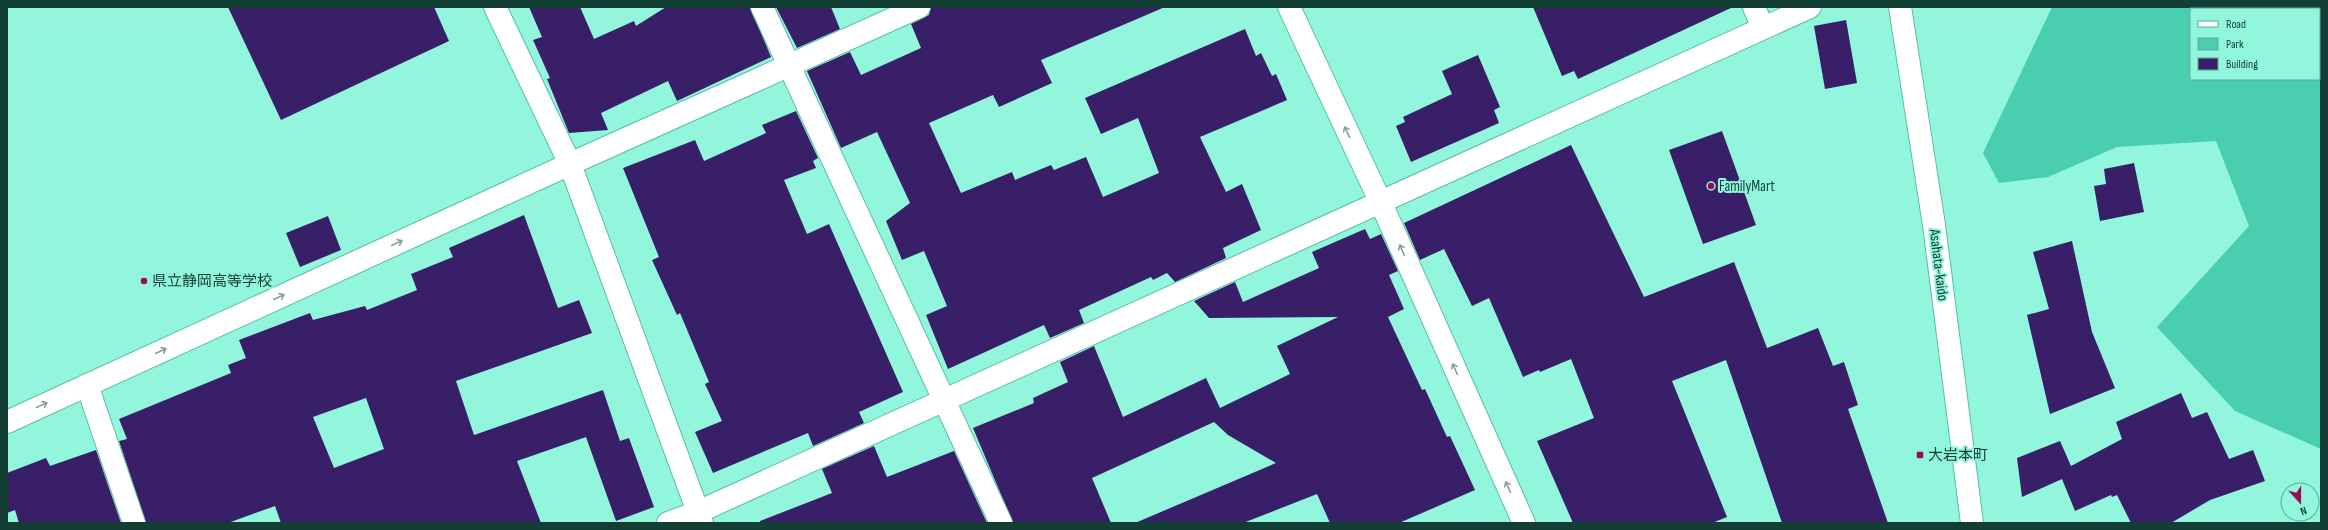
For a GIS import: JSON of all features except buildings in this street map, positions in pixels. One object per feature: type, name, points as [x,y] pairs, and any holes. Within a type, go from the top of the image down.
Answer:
[{"type":"street","points":[[495,7],[570,164],[700,518]]},
{"type":"street","points":[[762,7],[1001,523]]},
{"type":"street","points":[[7,422],[570,164],[920,7]]},
{"type":"street","points":[[1289,7],[1380,203],[1524,523]]},
{"type":"street","points":[[1754,7],[1763,28]]},
{"type":"street","points":[[668,523],[700,518],[944,401],[1810,7]]},
{"type":"street","name":"Asahata-kaido","points":[[1900,7],[1934,225],[1972,523]]},
{"type":"street","points":[[87,385],[134,523]]},
{"type":"green space","points":[[2052,7],[2321,7],[2321,449],[2235,411],[2157,327],[2249,226],[2216,141],[2117,147],[2048,177],[1999,183],[1983,153]]},
{"type":"place","name":"FamilyMart","points":[[1711,186]]},
{"type":"place","name":"県立静岡高等学校","points":[[144,281]]},
{"type":"place","name":"大岩本町","points":[[1920,455]]}]
